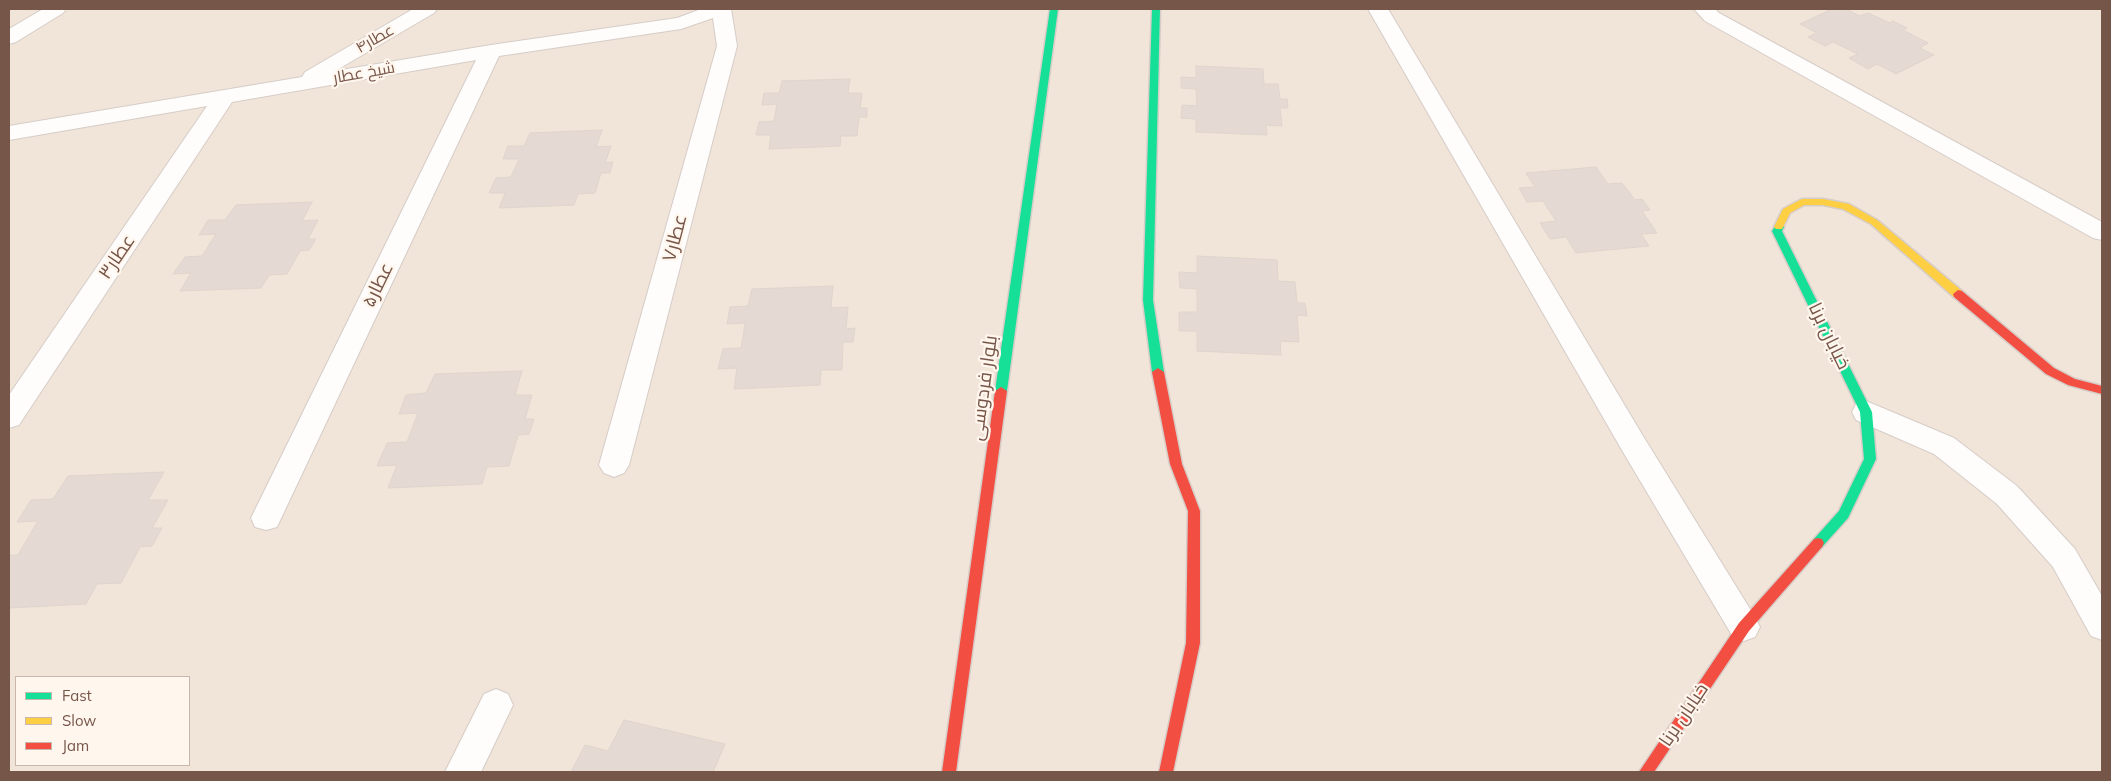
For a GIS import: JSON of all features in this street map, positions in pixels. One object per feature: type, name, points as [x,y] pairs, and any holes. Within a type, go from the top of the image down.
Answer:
[{"type":"street","points":[[9,38],[56,9]]},
{"type":"street","name":"عطار۴","points":[[298,84],[427,9]]},
{"type":"street","name":"شیخ عطار","points":[[9,133],[491,51],[681,23],[720,9]]},
{"type":"street","name":"عطار۷","points":[[614,466],[727,46],[720,9]]},
{"type":"street","name":"بلوار فردوسی","points":[[949,772],[1054,9]]},
{"type":"street","points":[[1156,9],[1148,300],[1159,377],[1176,464],[1194,511],[1193,643],[1166,772]]},
{"type":"street","points":[[1378,9],[1633,444],[1744,627]]},
{"type":"street","points":[[1704,9],[1712,17],[2102,232]]},
{"type":"street","name":"عطار۵","points":[[266,518],[491,51]]},
{"type":"street","name":"عطار۳","points":[[9,417],[224,97]]},
{"type":"street","name":"خیابان برنا","points":[[1646,772],[1744,627],[1844,514],[1870,459],[1866,412],[1777,231],[1786,211],[1802,202],[1823,202],[1846,206],[1874,222],[2031,357],[2072,382],[2102,390]]},
{"type":"street","points":[[1866,412],[1944,446],[2007,494],[2064,558],[2102,626]]},
{"type":"street","points":[[463,772],[496,706]]},
{"type":"shaded area","points":[[9,9],[2102,9],[2102,772],[9,772]]},
{"type":"building","points":[[1832,9],[1846,9],[1860,16],[1868,13],[1890,23],[1893,21],[1907,28],[1903,30],[1928,43],[1920,48],[1934,55],[1896,74],[1877,64],[1868,69],[1849,58],[1858,54],[1833,42],[1825,46],[1808,37],[1817,33],[1800,24]]},
{"type":"building","points":[[1196,66],[1263,69],[1264,84],[1278,84],[1280,99],[1287,99],[1288,108],[1280,108],[1282,126],[1266,125],[1267,135],[1196,132],[1196,119],[1181,118],[1182,105],[1197,106],[1196,89],[1181,88],[1181,77],[1196,78]]},
{"type":"building","points":[[850,79],[848,93],[862,93],[860,108],[867,108],[867,117],[859,117],[857,136],[841,136],[840,146],[769,149],[771,135],[756,135],[759,122],[774,121],[777,104],[762,105],[764,93],[779,93],[782,81]]},
{"type":"building","points":[[602,130],[596,147],[611,146],[605,163],[613,162],[610,173],[601,173],[595,193],[578,194],[574,205],[499,208],[505,193],[489,193],[496,178],[511,177],[519,159],[503,159],[508,146],[524,146],[530,133]]},
{"type":"building","points":[[1596,167],[1608,184],[1622,183],[1635,200],[1642,199],[1650,210],[1642,211],[1657,233],[1641,234],[1649,246],[1576,253],[1566,237],[1550,239],[1540,223],[1556,221],[1543,201],[1527,202],[1519,188],[1535,187],[1526,173]]},
{"type":"building","points":[[312,202],[302,221],[318,220],[308,239],[316,239],[309,250],[300,251],[287,274],[269,275],[261,288],[180,291],[191,273],[173,274],[185,257],[202,256],[216,234],[199,235],[208,220],[225,220],[236,205]]},
{"type":"building","points":[[1197,256],[1277,260],[1278,281],[1295,282],[1297,303],[1305,303],[1307,316],[1297,315],[1299,342],[1280,341],[1281,355],[1197,351],[1197,331],[1179,331],[1179,312],[1197,312],[1197,289],[1180,288],[1179,272],[1197,273]]},
{"type":"building","points":[[833,286],[831,308],[848,307],[846,329],[855,328],[853,342],[843,342],[842,370],[821,370],[820,385],[734,389],[737,368],[718,369],[723,349],[741,348],[745,323],[727,324],[730,307],[748,306],[752,289]]},
{"type":"building","points":[[522,371],[515,395],[532,395],[525,419],[534,419],[529,434],[518,435],[509,466],[487,467],[482,484],[388,488],[397,465],[377,466],[387,443],[407,442],[418,413],[399,414],[406,395],[426,393],[435,374]]},
{"type":"building","points":[[164,472],[148,500],[168,500],[152,528],[162,528],[152,546],[140,547],[121,583],[97,584],[86,604],[9,608],[9,555],[18,555],[38,521],[17,522],[31,500],[53,499],[68,476]]},
{"type":"building","points":[[624,720],[725,744],[713,772],[571,772],[585,745],[608,751]]},
{"type":"traffic: fast","points":[[1001,391],[1054,9]]},
{"type":"traffic: fast","points":[[1156,9],[1148,300],[1158,372]]},
{"type":"traffic: fast","points":[[1779,227],[1777,231],[1866,412],[1870,459],[1844,514],[1818,543]]},
{"type":"traffic: slow","points":[[1779,227],[1786,211],[1802,202],[1823,202],[1846,206],[1874,222],[1958,294]]},
{"type":"traffic: jam","points":[[1958,294],[2050,371],[2072,382],[2102,390]]},
{"type":"traffic: jam","points":[[1158,372],[1176,464],[1194,511],[1193,643],[1166,772]]},
{"type":"traffic: jam","points":[[949,772],[1001,391]]},
{"type":"traffic: jam","points":[[1646,772],[1744,627],[1818,543]]}]
